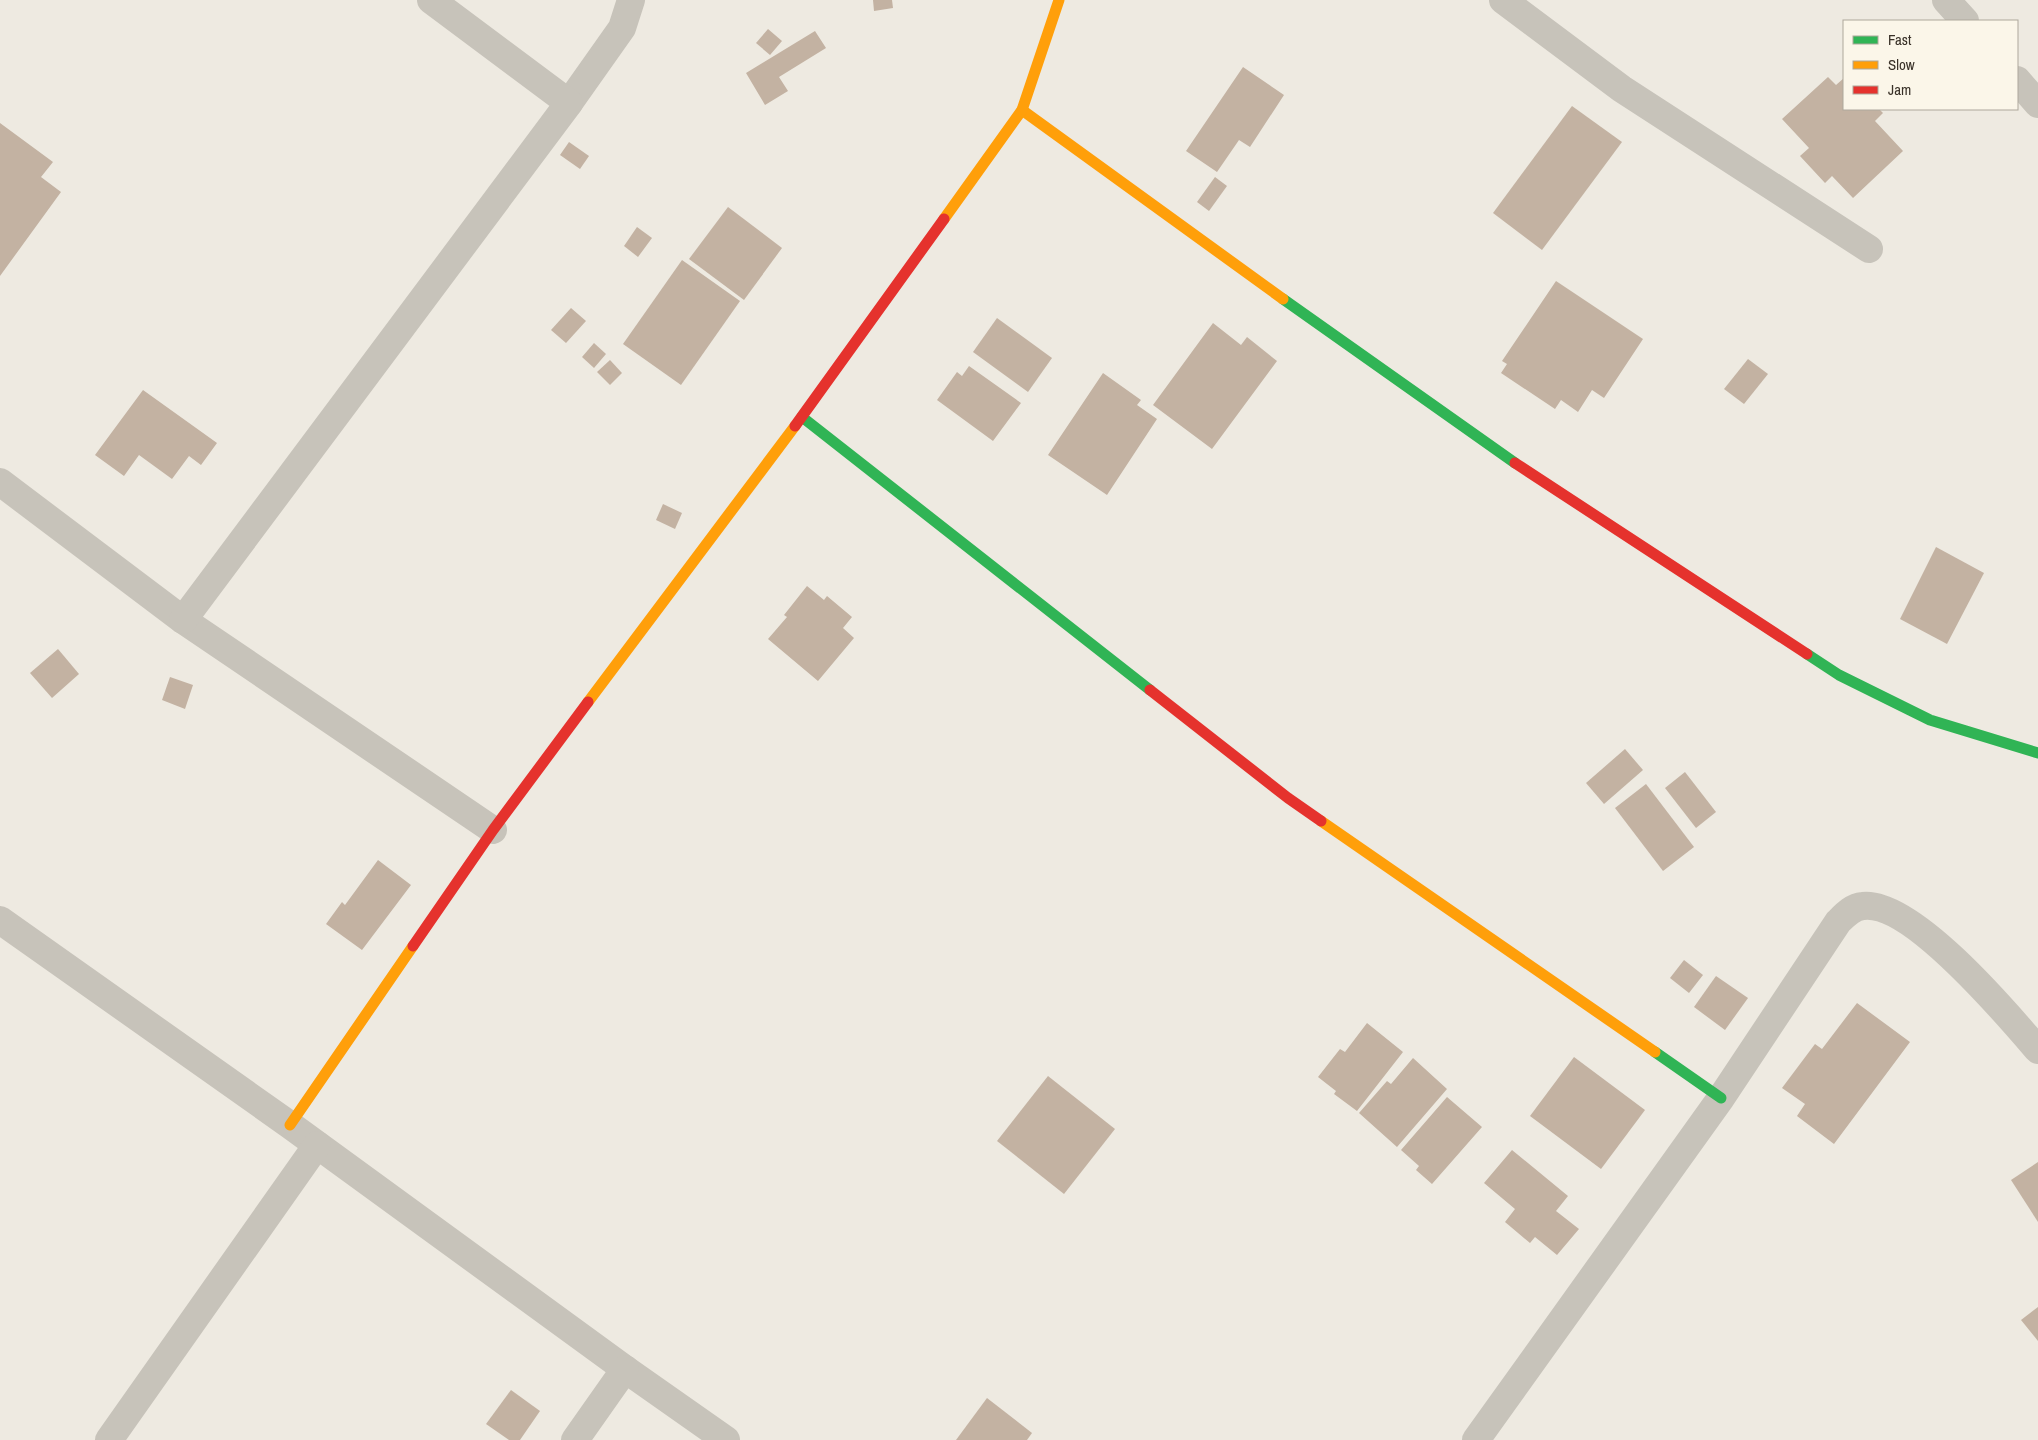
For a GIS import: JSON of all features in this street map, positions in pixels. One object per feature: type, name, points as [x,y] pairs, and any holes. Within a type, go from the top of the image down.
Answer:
[{"type":"street","points":[[431,0],[568,103]]},
{"type":"street","points":[[183,620],[568,103],[622,28],[631,0]]},
{"type":"street","points":[[290,1125],[493,830],[802,417],[1022,110],[1059,0]]},
{"type":"street","points":[[1504,0],[1622,90],[1869,249]]},
{"type":"street","points":[[1946,0],[1964,20]]},
{"type":"street","points":[[2018,81],[2038,104]]},
{"type":"street","points":[[1022,110],[1258,282],[1510,460],[1839,675],[1930,720],[2038,753]]},
{"type":"street","points":[[802,417],[1288,798],[1721,1098]]},
{"type":"street","points":[[0,482],[183,620],[493,830]]},
{"type":"street","points":[[1476,1440],[1721,1098],[1838,922],[1849,911],[1864,906],[1889,911],[1932,939],[1989,993],[2038,1050]]},
{"type":"street","points":[[2,925],[290,1125],[625,1369],[726,1440]]},
{"type":"street","points":[[109,1440],[317,1145]]},
{"type":"street","points":[[575,1440],[625,1369]]},
{"type":"building","points":[[873,0],[892,0],[893,8],[874,11]]},
{"type":"building","points":[[768,29],[782,41],[770,55],[756,43]]},
{"type":"building","points":[[815,31],[826,48],[779,77],[788,91],[765,105],[746,73]]},
{"type":"building","points":[[1243,67],[1284,95],[1250,147],[1239,140],[1217,172],[1186,151]]},
{"type":"building","points":[[1828,77],[1836,85],[1843,79],[1843,110],[1880,110],[1883,113],[1875,121],[1903,151],[1853,198],[1832,176],[1825,183],[1800,156],[1809,148],[1782,119]]},
{"type":"building","points":[[1572,106],[1622,142],[1542,250],[1493,213]]},
{"type":"building","points":[[0,123],[53,162],[41,177],[61,192],[0,276]]},
{"type":"building","points":[[569,142],[589,156],[580,169],[560,155]]},
{"type":"building","points":[[1215,177],[1227,186],[1209,211],[1197,202]]},
{"type":"building","points":[[728,207],[782,248],[744,300],[689,259]]},
{"type":"building","points":[[637,227],[652,238],[638,257],[624,246]]},
{"type":"building","points":[[682,260],[740,301],[681,385],[623,344]]},
{"type":"building","points":[[1556,281],[1643,339],[1604,398],[1592,390],[1578,412],[1561,400],[1555,409],[1501,373],[1507,364],[1502,361]]},
{"type":"building","points":[[571,308],[586,321],[566,343],[551,330]]},
{"type":"building","points":[[997,318],[1052,358],[1028,392],[973,352]]},
{"type":"building","points":[[1213,323],[1241,345],[1247,337],[1277,361],[1212,449],[1153,405]]},
{"type":"building","points":[[594,343],[606,354],[594,368],[582,357]]},
{"type":"building","points":[[1748,359],[1768,374],[1744,404],[1724,389]]},
{"type":"building","points":[[610,360],[622,373],[610,385],[597,372]]},
{"type":"building","points":[[969,366],[1021,403],[993,441],[937,400],[957,372],[962,376]]},
{"type":"building","points":[[1103,373],[1141,400],[1137,405],[1157,419],[1107,495],[1048,455]]},
{"type":"building","points":[[143,390],[217,443],[201,465],[189,456],[172,479],[139,455],[124,476],[95,455]]},
{"type":"building","points":[[663,504],[682,513],[675,529],[656,520]]},
{"type":"building","points":[[1936,547],[1984,573],[1947,644],[1900,619]]},
{"type":"building","points":[[807,586],[824,600],[827,596],[852,617],[843,628],[854,638],[818,681],[768,639],[787,617],[784,615]]},
{"type":"building","points":[[58,649],[79,674],[52,698],[30,673]]},
{"type":"building","points":[[170,677],[193,685],[185,709],[162,700]]},
{"type":"building","points":[[1625,749],[1643,770],[1604,804],[1586,783]]},
{"type":"building","points":[[1685,772],[1716,812],[1696,828],[1665,788]]},
{"type":"building","points":[[1646,784],[1694,847],[1663,871],[1615,808]]},
{"type":"building","points":[[378,860],[411,885],[362,950],[326,924],[342,902],[345,905]]},
{"type":"building","points":[[1684,960],[1703,975],[1689,993],[1670,978]]},
{"type":"building","points":[[1716,976],[1748,998],[1725,1030],[1694,1007]]},
{"type":"building","points":[[1857,1003],[1910,1042],[1834,1144],[1797,1116],[1805,1104],[1782,1088],[1815,1044],[1822,1049]]},
{"type":"building","points":[[1367,1023],[1403,1052],[1357,1111],[1334,1094],[1336,1091],[1318,1077],[1340,1049],[1345,1052]]},
{"type":"building","points":[[1574,1057],[1645,1110],[1601,1169],[1530,1116]]},
{"type":"building","points":[[1413,1058],[1447,1089],[1397,1147],[1359,1113],[1387,1081],[1391,1084]]},
{"type":"building","points":[[1048,1076],[1115,1129],[1064,1194],[997,1141]]},
{"type":"building","points":[[1447,1097],[1482,1127],[1432,1184],[1416,1170],[1419,1166],[1401,1150]]},
{"type":"building","points":[[1512,1150],[1568,1196],[1556,1211],[1579,1229],[1557,1255],[1535,1237],[1530,1243],[1505,1222],[1515,1209],[1484,1183]]},
{"type":"building","points":[[2038,1162],[2038,1222],[2011,1180]]},
{"type":"building","points":[[2038,1307],[2038,1341],[2021,1320]]},
{"type":"building","points":[[511,1390],[540,1411],[520,1440],[509,1440],[486,1424]]},
{"type":"building","points":[[987,1398],[1032,1433],[1027,1440],[956,1440]]},
{"type":"traffic: fast","points":[[1283,299],[1515,463]]},
{"type":"traffic: fast","points":[[802,417],[1150,690]]},
{"type":"traffic: fast","points":[[1807,654],[1839,675],[1930,720],[2038,753]]},
{"type":"traffic: fast","points":[[1655,1052],[1721,1098]]},
{"type":"traffic: slow","points":[[944,219],[1022,110],[1059,0]]},
{"type":"traffic: slow","points":[[1022,110],[1283,299]]},
{"type":"traffic: slow","points":[[588,702],[795,426]]},
{"type":"traffic: slow","points":[[1321,821],[1655,1052]]},
{"type":"traffic: slow","points":[[290,1125],[413,946]]},
{"type":"traffic: jam","points":[[795,426],[944,219]]},
{"type":"traffic: jam","points":[[1515,463],[1807,654]]},
{"type":"traffic: jam","points":[[1150,690],[1288,798],[1321,821]]},
{"type":"traffic: jam","points":[[413,946],[493,830],[588,702]]}]
